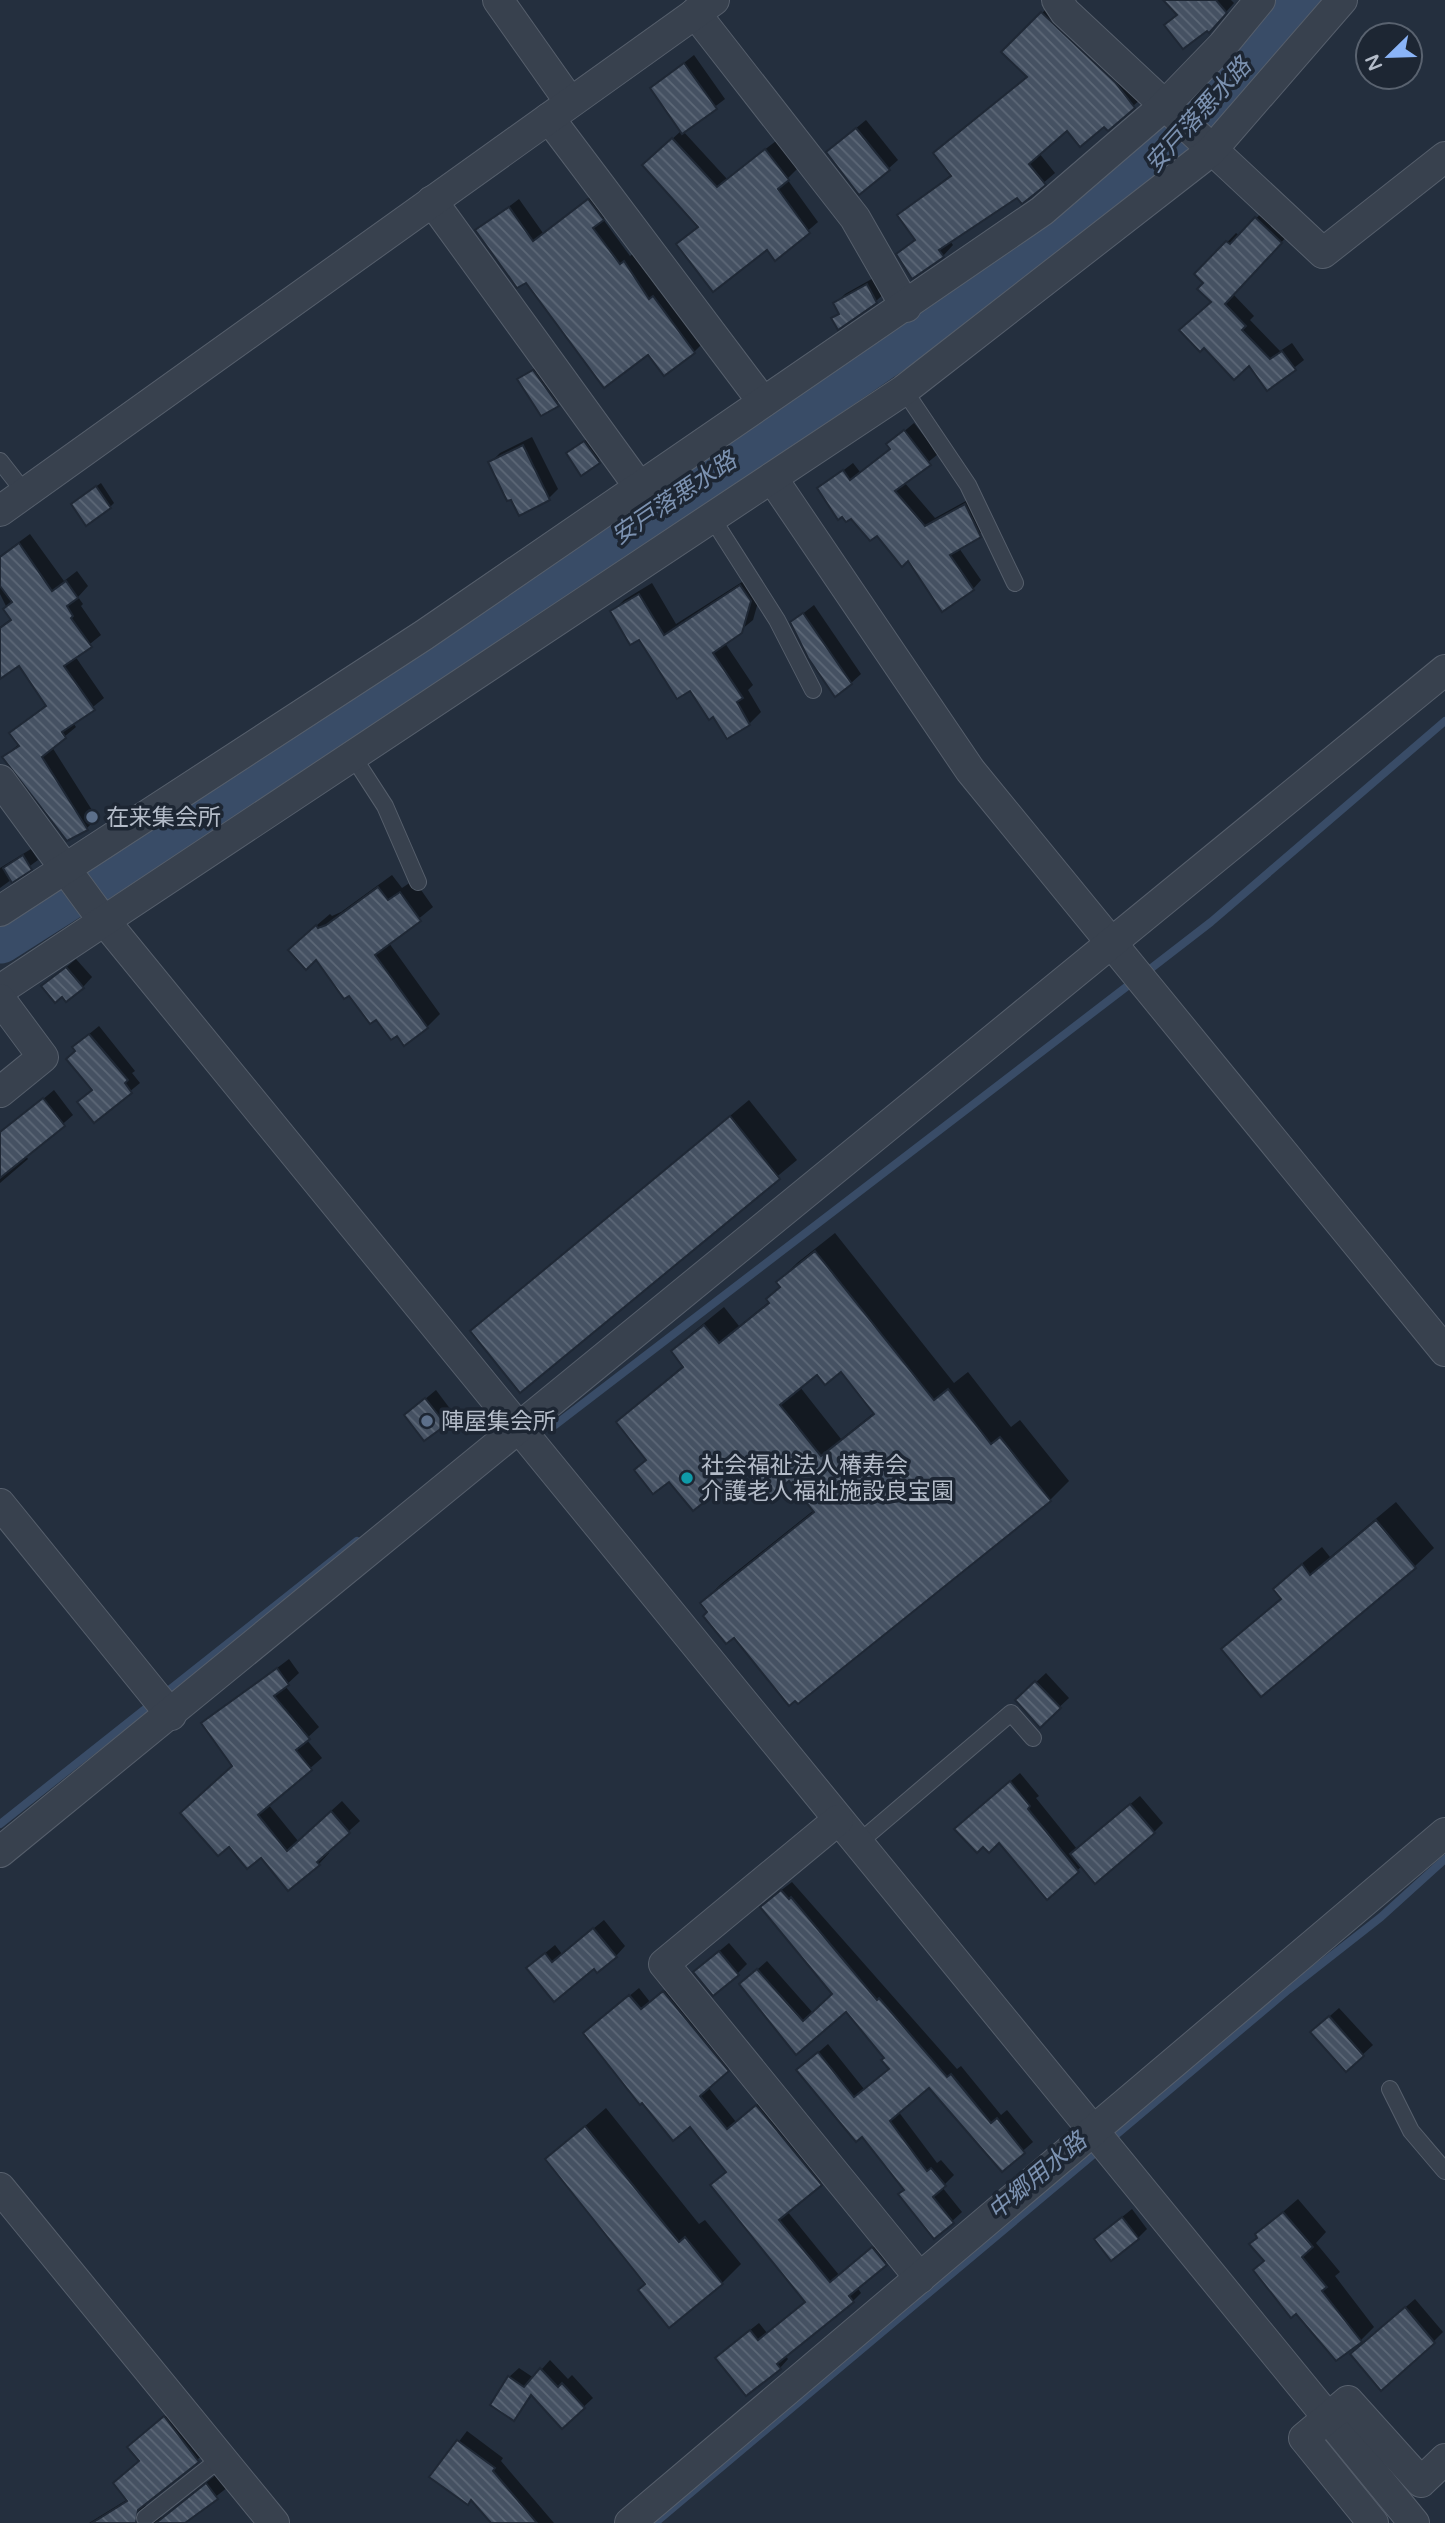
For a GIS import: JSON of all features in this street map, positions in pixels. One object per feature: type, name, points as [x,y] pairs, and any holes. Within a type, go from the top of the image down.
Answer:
[{"type":"street","points":[[498,0],[560,110],[763,402]]},
{"type":"street","points":[[1057,0],[1065,12],[1167,110],[1323,253],[1445,157]]},
{"type":"street","points":[[0,911],[67,873],[424,635],[638,485],[906,307],[1042,211],[1167,110],[1260,0]]},
{"type":"street","points":[[0,990],[99,914],[352,755],[904,390],[1206,146],[1342,0]]},
{"type":"street","points":[[0,511],[704,7],[855,218],[906,307]]},
{"type":"street","points":[[432,201],[638,485]]},
{"type":"street","points":[[772,478],[970,770],[1445,1351]]},
{"type":"street","points":[[0,1853],[518,1426],[1445,670]]},
{"type":"street","points":[[0,780],[99,914],[1093,2133],[1415,2523]]},
{"type":"street","points":[[0,999],[43,1057],[0,1092]]},
{"type":"street","points":[[0,1504],[170,1714]]},
{"type":"street","points":[[838,1820],[664,1964],[920,2278]]},
{"type":"street","points":[[630,2523],[1445,1833]]},
{"type":"street","points":[[0,2188],[274,2523]]},
{"type":"street","points":[[1373,2523],[1304,2438],[1348,2400],[1421,2482],[1445,2459]]},
{"type":"lane","points":[[904,390],[968,485],[1015,583]]},
{"type":"lane","points":[[0,461],[25,493]]},
{"type":"lane","points":[[712,518],[777,620],[813,690]]},
{"type":"lane","points":[[352,755],[385,806],[418,882]]},
{"type":"lane","points":[[857,1844],[1011,1713],[1034,1738]]},
{"type":"lane","points":[[1390,2089],[1411,2131],[1445,2171]]},
{"type":"lane","points":[[145,2518],[221,2458]]},
{"type":"building","points":[[1163,0],[1216,0],[1227,13],[1209,33],[1207,31],[1183,49],[1164,25],[1177,15]]},
{"type":"building","points":[[1041,12],[1115,82],[1135,108],[1108,131],[1104,127],[1080,147],[1067,131],[1029,164],[1046,185],[1022,204],[1017,198],[939,250],[944,257],[912,279],[896,254],[915,240],[897,215],[951,176],[933,153],[1027,77],[1001,52]]},
{"type":"building","points":[[684,63],[717,109],[682,134],[650,88]]},
{"type":"building","points":[[856,128],[890,170],[859,195],[826,152]]},
{"type":"building","points":[[672,138],[717,187],[765,149],[789,180],[778,189],[810,233],[775,261],[767,250],[713,292],[676,244],[698,227],[642,165]]},
{"type":"building","points":[[588,199],[604,220],[593,228],[620,264],[624,261],[649,299],[653,296],[695,353],[664,376],[648,355],[604,388],[526,283],[517,288],[475,230],[509,207],[533,241]]},
{"type":"building","points":[[1255,217],[1282,243],[1225,304],[1246,326],[1242,330],[1270,359],[1282,351],[1296,370],[1267,391],[1249,366],[1234,380],[1204,348],[1200,352],[1179,330],[1211,302],[1197,289],[1203,283],[1194,274],[1226,241],[1230,244]]},
{"type":"building","points":[[867,284],[877,303],[838,330],[831,318],[839,314],[833,303]]},
{"type":"building","points":[[533,370],[559,406],[541,416],[517,379]]},
{"type":"building","points":[[904,430],[931,465],[895,491],[925,526],[965,504],[981,537],[950,555],[974,590],[942,612],[908,561],[902,567],[877,536],[870,541],[851,519],[846,522],[842,517],[838,520],[817,488],[843,470],[850,480],[890,449],[886,444]]},
{"type":"building","points":[[584,441],[600,463],[581,476],[566,453]]},
{"type":"building","points":[[523,445],[550,500],[519,516],[511,500],[507,501],[488,462]]},
{"type":"building","points":[[96,486],[111,508],[86,526],[71,504]]},
{"type":"building","points":[[19,543],[52,591],[66,581],[78,598],[67,606],[73,616],[71,618],[92,647],[64,666],[95,710],[62,732],[66,738],[42,757],[88,830],[67,841],[2,757],[19,746],[9,733],[46,706],[19,666],[0,679],[0,628],[11,620],[3,609],[12,602],[0,586],[0,557]]},
{"type":"building","points":[[740,585],[751,601],[742,633],[713,653],[743,698],[737,702],[750,725],[727,739],[713,717],[709,720],[690,691],[677,699],[639,640],[630,645],[610,611],[639,594],[664,635]]},
{"type":"building","points":[[803,613],[852,684],[835,697],[808,658],[790,622]]},
{"type":"building","points":[[23,855],[32,870],[12,883],[3,868]]},
{"type":"building","points":[[378,887],[388,900],[400,892],[421,921],[375,955],[428,1028],[404,1046],[397,1036],[391,1040],[376,1020],[370,1024],[349,996],[344,999],[316,960],[306,970],[288,950],[316,925],[318,928],[326,925]]},
{"type":"building","points":[[66,967],[84,988],[66,1002],[62,997],[55,1003],[41,986]]},
{"type":"building","points":[[89,1034],[128,1080],[125,1083],[132,1093],[94,1123],[77,1102],[92,1090],[66,1059],[75,1051],[72,1047]]},
{"type":"building","points":[[43,1098],[65,1126],[0,1178],[0,1132]]},
{"type":"building","points":[[730,1116],[780,1179],[520,1393],[470,1331]]},
{"type":"building","name":"社会福祉法人椿寿会 介護老人福祉施設良宝園","points":[[815,1251],[934,1400],[948,1389],[991,1444],[1000,1437],[1051,1501],[798,1704],[795,1701],[789,1706],[734,1638],[726,1644],[703,1616],[707,1612],[700,1603],[814,1512],[789,1481],[767,1499],[744,1470],[693,1511],[669,1482],[653,1494],[634,1470],[646,1460],[616,1422],[683,1367],[671,1351],[704,1325],[719,1343],[769,1303],[766,1299],[780,1287],[776,1282]],"holes":[[[841,1372],[874,1414],[821,1456],[780,1405],[817,1375],[825,1385]]]},
{"type":"building","points":[[425,1398],[446,1425],[424,1441],[404,1415]]},
{"type":"building","points":[[1376,1520],[1416,1568],[1261,1697],[1221,1649],[1281,1599],[1273,1589],[1302,1564],[1310,1575]]},
{"type":"building","points":[[277,1668],[289,1685],[274,1696],[310,1739],[296,1750],[312,1770],[258,1815],[287,1851],[331,1811],[350,1833],[317,1862],[320,1865],[288,1891],[261,1858],[247,1869],[229,1847],[218,1856],[180,1813],[232,1766],[201,1723]]},
{"type":"building","points":[[1035,1681],[1061,1708],[1040,1728],[1015,1700]]},
{"type":"building","points":[[1010,1781],[1030,1806],[1028,1809],[1079,1872],[1047,1900],[999,1843],[989,1853],[983,1847],[977,1853],[954,1829]]},
{"type":"building","points":[[1130,1804],[1155,1833],[1095,1884],[1070,1854]]},
{"type":"building","points":[[781,1890],[789,1899],[791,1897],[877,2000],[879,1998],[947,2077],[951,2074],[991,2123],[997,2118],[1025,2153],[1002,2172],[929,2088],[890,2121],[927,2171],[931,2168],[946,2186],[933,2197],[954,2223],[934,2239],[898,2194],[904,2190],[862,2137],[856,2142],[796,2070],[818,2052],[854,2097],[889,2069],[881,2060],[884,2058],[846,2012],[796,2055],[739,1984],[757,1969],[803,2021],[832,1994],[760,1907]]},
{"type":"building","points":[[593,1928],[617,1957],[597,1973],[594,1969],[554,2002],[526,1968],[545,1953],[552,1962]]},
{"type":"building","points":[[719,1951],[739,1975],[713,1996],[693,1972]]},
{"type":"building","points":[[663,1991],[729,2071],[700,2096],[727,2129],[756,2105],[822,2185],[779,2220],[830,2282],[872,2247],[887,2265],[849,2296],[854,2302],[777,2364],[781,2369],[746,2396],[715,2358],[750,2330],[758,2340],[805,2302],[710,2185],[726,2172],[690,2127],[673,2141],[642,2103],[640,2105],[583,2033],[629,1995],[641,2009]]},
{"type":"building","points":[[1329,2016],[1364,2056],[1346,2072],[1310,2032]]},
{"type":"building","points":[[585,2126],[679,2242],[685,2237],[723,2284],[669,2328],[638,2290],[645,2284],[545,2159]]},
{"type":"building","points":[[1283,2212],[1313,2247],[1302,2257],[1327,2287],[1322,2291],[1362,2342],[1336,2361],[1296,2314],[1291,2318],[1253,2270],[1264,2261],[1249,2244],[1257,2238],[1255,2234]]},
{"type":"building","points":[[1122,2217],[1139,2239],[1111,2261],[1094,2239]]},
{"type":"building","points":[[1405,2307],[1435,2343],[1381,2391],[1350,2354]]},
{"type":"building","points":[[540,2368],[558,2387],[562,2383],[585,2408],[562,2429],[531,2395],[514,2421],[490,2405],[508,2376],[524,2387]]},
{"type":"building","points":[[164,2416],[199,2462],[138,2510],[136,2523],[92,2523],[127,2501],[113,2483],[139,2461],[127,2447]]},
{"type":"building","points":[[457,2440],[495,2468],[493,2471],[537,2523],[491,2523],[471,2500],[468,2505],[429,2477]]},
{"type":"building","points":[[206,2483],[218,2499],[185,2523],[156,2523]]},
{"type":"waterway","name":"安戸落悪水路","points":[[0,939],[437,661],[1146,174],[1301,0]]},
{"type":"waterway","points":[[1145,973],[1211,922],[1445,721]]},
{"type":"waterway","points":[[535,1428],[555,1425],[1134,981]]},
{"type":"waterway","points":[[0,1824],[357,1541]]},
{"type":"waterway","name":"中郷用水路","points":[[1110,2140],[1288,1990],[1381,1917],[1445,1859]]},
{"type":"waterway","name":"中郷用水路","points":[[655,2523],[1100,2149]]},
{"type":"place","name":"在来集会所","points":[[92,817]]},
{"type":"place","name":"陣屋集会所","points":[[427,1421]]},
{"type":"place","name":"社会福祉法人椿寿会 介護老人福祉施設良宝園","points":[[687,1478]]}]
